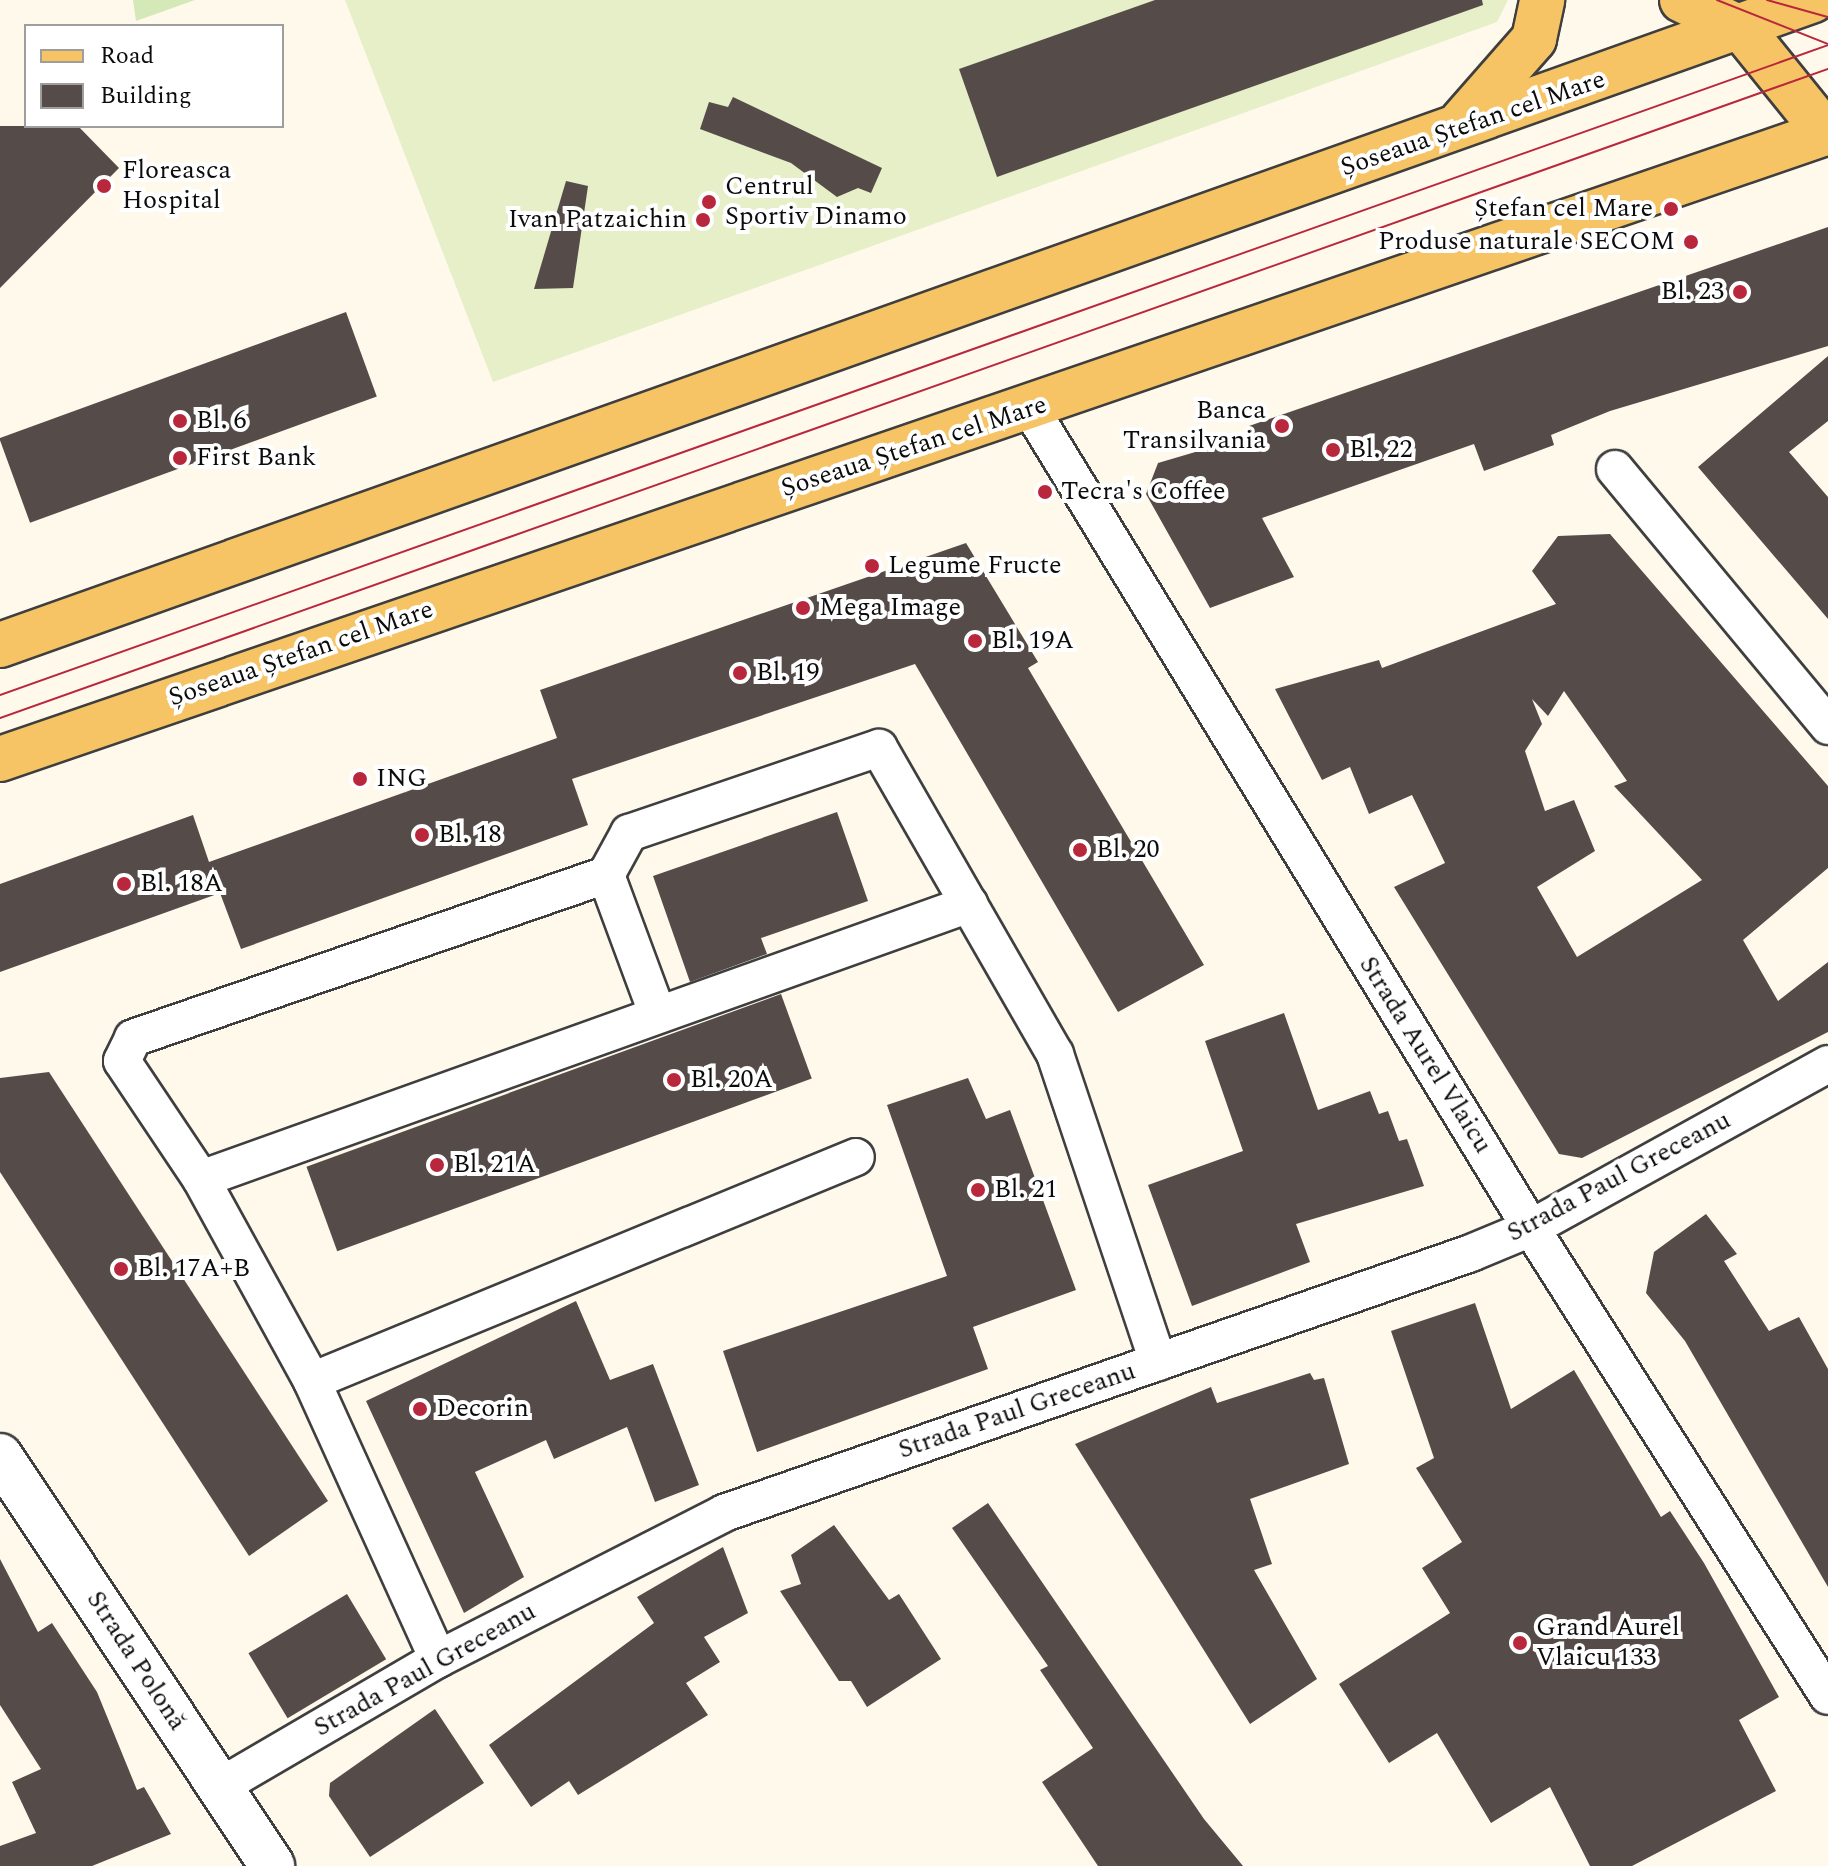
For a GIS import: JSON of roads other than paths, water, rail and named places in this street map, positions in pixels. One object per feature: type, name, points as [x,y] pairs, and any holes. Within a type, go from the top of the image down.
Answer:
[{"type":"main road","points":[[1454,129],[1507,78],[1534,39],[1542,0]]},
{"type":"main road","points":[[1682,0],[1740,15],[1827,134]]},
{"type":"main road","name":"Șoseaua Ștefan cel Mare","points":[[0,645],[1454,129],[1740,15],[1813,0]]},
{"type":"main road","name":"Șoseaua Ștefan cel Mare","points":[[0,759],[1827,134]]},
{"type":"street","name":"Strada Aurel Vlaicu","points":[[1030,408],[1531,1228],[1828,1696]]},
{"type":"street","points":[[1615,469],[1828,726]]},
{"type":"street","points":[[438,1659],[312,1381],[201,1179],[122,1061],[133,1038],[606,875],[629,833],[879,748],[1055,1054],[1158,1362]]},
{"type":"street","points":[[606,875],[657,1013]]},
{"type":"street","points":[[201,1179],[657,1013],[969,904]]},
{"type":"street","name":"Strada Paul Greceanu","points":[[219,1787],[438,1659],[724,1513],[1531,1228],[1828,1064]]},
{"type":"street","points":[[312,1381],[856,1157]]},
{"type":"street","name":"Strada Polonă","points":[[0,1456],[272,1866]]},
{"type":"tram line","points":[[1717,0],[1828,44]]},
{"type":"tram line","points":[[1767,0],[1828,17]]},
{"type":"tram line","points":[[0,695],[1828,45]]},
{"type":"tram line","points":[[0,718],[1828,69]]},
{"type":"place","name":"Floreasca Hospital","points":[[104,186]]},
{"type":"place","name":"Centrul Sportiv Dinamo","points":[[709,202]]},
{"type":"place","name":"Ștefan cel Mare","points":[[1671,209]]},
{"type":"place","name":"Ivan Patzaichin","points":[[703,220]]},
{"type":"place","name":"Produse naturale SECOM","points":[[1691,242]]},
{"type":"place","name":"Bl. 23","points":[[1740,292]]},
{"type":"place","name":"Bl. 6","points":[[180,421]]},
{"type":"place","name":"Banca Transilvania","points":[[1282,426]]},
{"type":"place","name":"Bl. 22","points":[[1333,450]]},
{"type":"place","name":"First Bank","points":[[180,458]]},
{"type":"place","name":"Tecra's Coffee","points":[[1045,492]]},
{"type":"place","name":"Legume Fructe","points":[[872,566]]},
{"type":"place","name":"Mega Image","points":[[803,608]]},
{"type":"place","name":"Bl. 19A","points":[[975,641]]},
{"type":"place","name":"Bl. 19","points":[[740,673]]},
{"type":"place","name":"ING","points":[[360,779]]},
{"type":"place","name":"Bl. 18","points":[[422,835]]},
{"type":"place","name":"Bl. 20","points":[[1080,850]]},
{"type":"place","name":"Bl. 18A","points":[[124,884]]},
{"type":"place","name":"Bl. 20A","points":[[674,1080]]},
{"type":"place","name":"Bl. 21A","points":[[437,1165]]},
{"type":"place","name":"Bl. 21","points":[[978,1190]]},
{"type":"place","name":"Bl. 17A+B","points":[[121,1269]]},
{"type":"place","name":"Decorin","points":[[420,1409]]},
{"type":"place","name":"Grand Aurel Vlaicu 133","points":[[1520,1643]]}]
